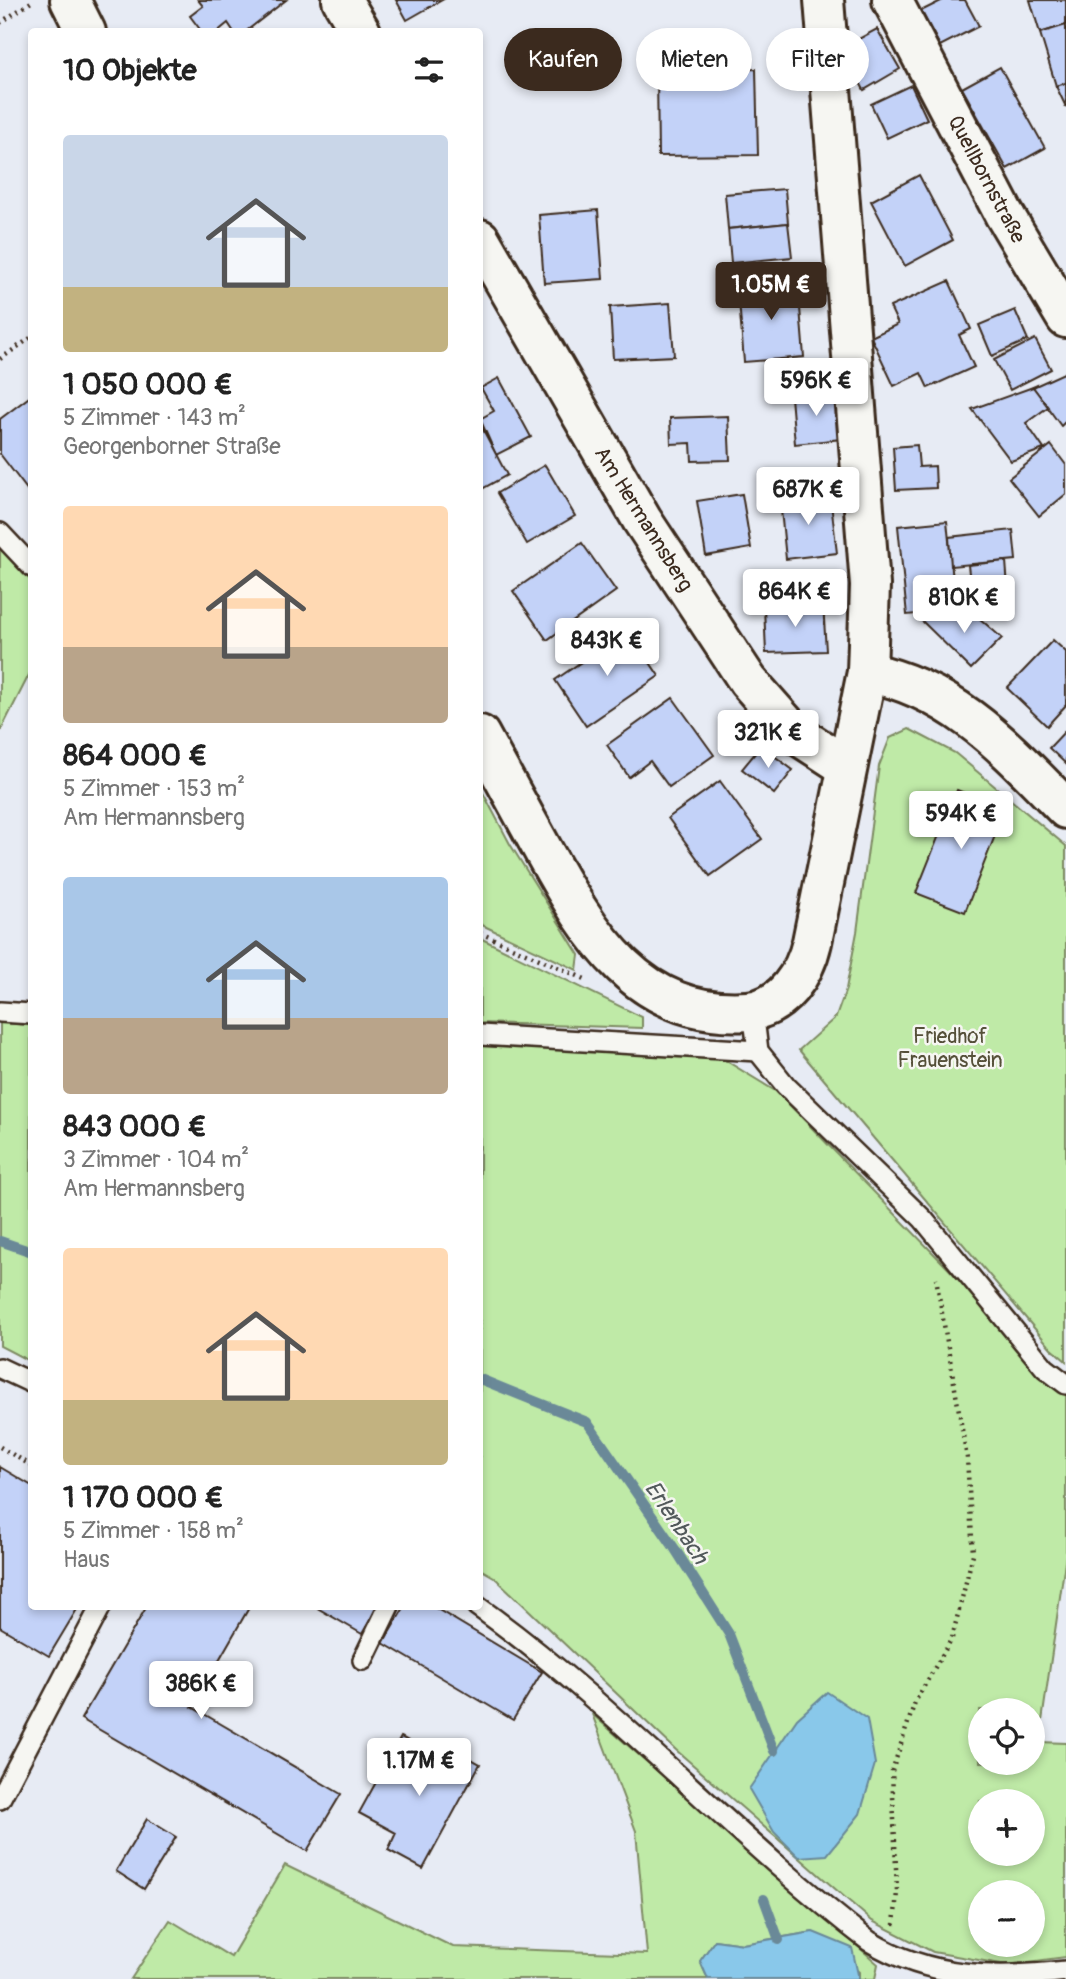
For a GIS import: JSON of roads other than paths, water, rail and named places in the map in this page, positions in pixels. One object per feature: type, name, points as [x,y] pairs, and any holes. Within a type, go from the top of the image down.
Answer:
[{"type":"main road","points":[[70,0],[84,28]]},
{"type":"main road","points":[[342,0],[359,28]]},
{"type":"main road","points":[[483,740],[578,912],[629,974],[653,990],[693,1007],[712,1011],[753,1010],[781,996],[802,973],[809,957],[867,672],[870,585],[824,0]]},
{"type":"main road","name":"Quellbornstraße","points":[[892,0],[1004,214],[1066,318]]},
{"type":"main road","name":"Am Hermannsberg","points":[[483,244],[642,520],[748,681],[793,732],[847,767]]},
{"type":"main road","points":[[867,672],[910,683],[972,717],[1066,809]]},
{"type":"lane","points":[[0,533],[28,563]]},
{"type":"lane","points":[[753,1010],[758,1051],[786,1086],[923,1219],[1045,1368],[1066,1384]]},
{"type":"lane","points":[[0,1012],[28,1014]]},
{"type":"lane","points":[[483,1035],[758,1051]]},
{"type":"lane","points":[[0,1368],[28,1381]]},
{"type":"lane","points":[[0,1799],[99,1610]]},
{"type":"lane","points":[[363,1660],[387,1610]]},
{"type":"lane","points":[[482,1610],[536,1649],[848,1925],[892,1955],[922,1966],[980,1978],[1036,1976],[1066,1971]]},
{"type":"water","points":[[827,1692],[867,1719],[875,1764],[860,1814],[827,1855],[799,1857],[774,1832],[749,1789],[797,1719]]},
{"type":"water","points":[[813,1932],[852,1948],[859,1979],[708,1979],[700,1961],[715,1940],[743,1944]]},
{"type":"waterway","name":"Erlenbach","points":[[0,1241],[28,1251]]},
{"type":"waterway","name":"Erlenbach","points":[[483,1380],[587,1422],[675,1549],[729,1634],[774,1751]]},
{"type":"waterway","name":"Erlenbach","points":[[764,1899],[779,1940]]},
{"type":"park label","name":"Friedhof Frauenstein","points":[[950,1048]]}]
